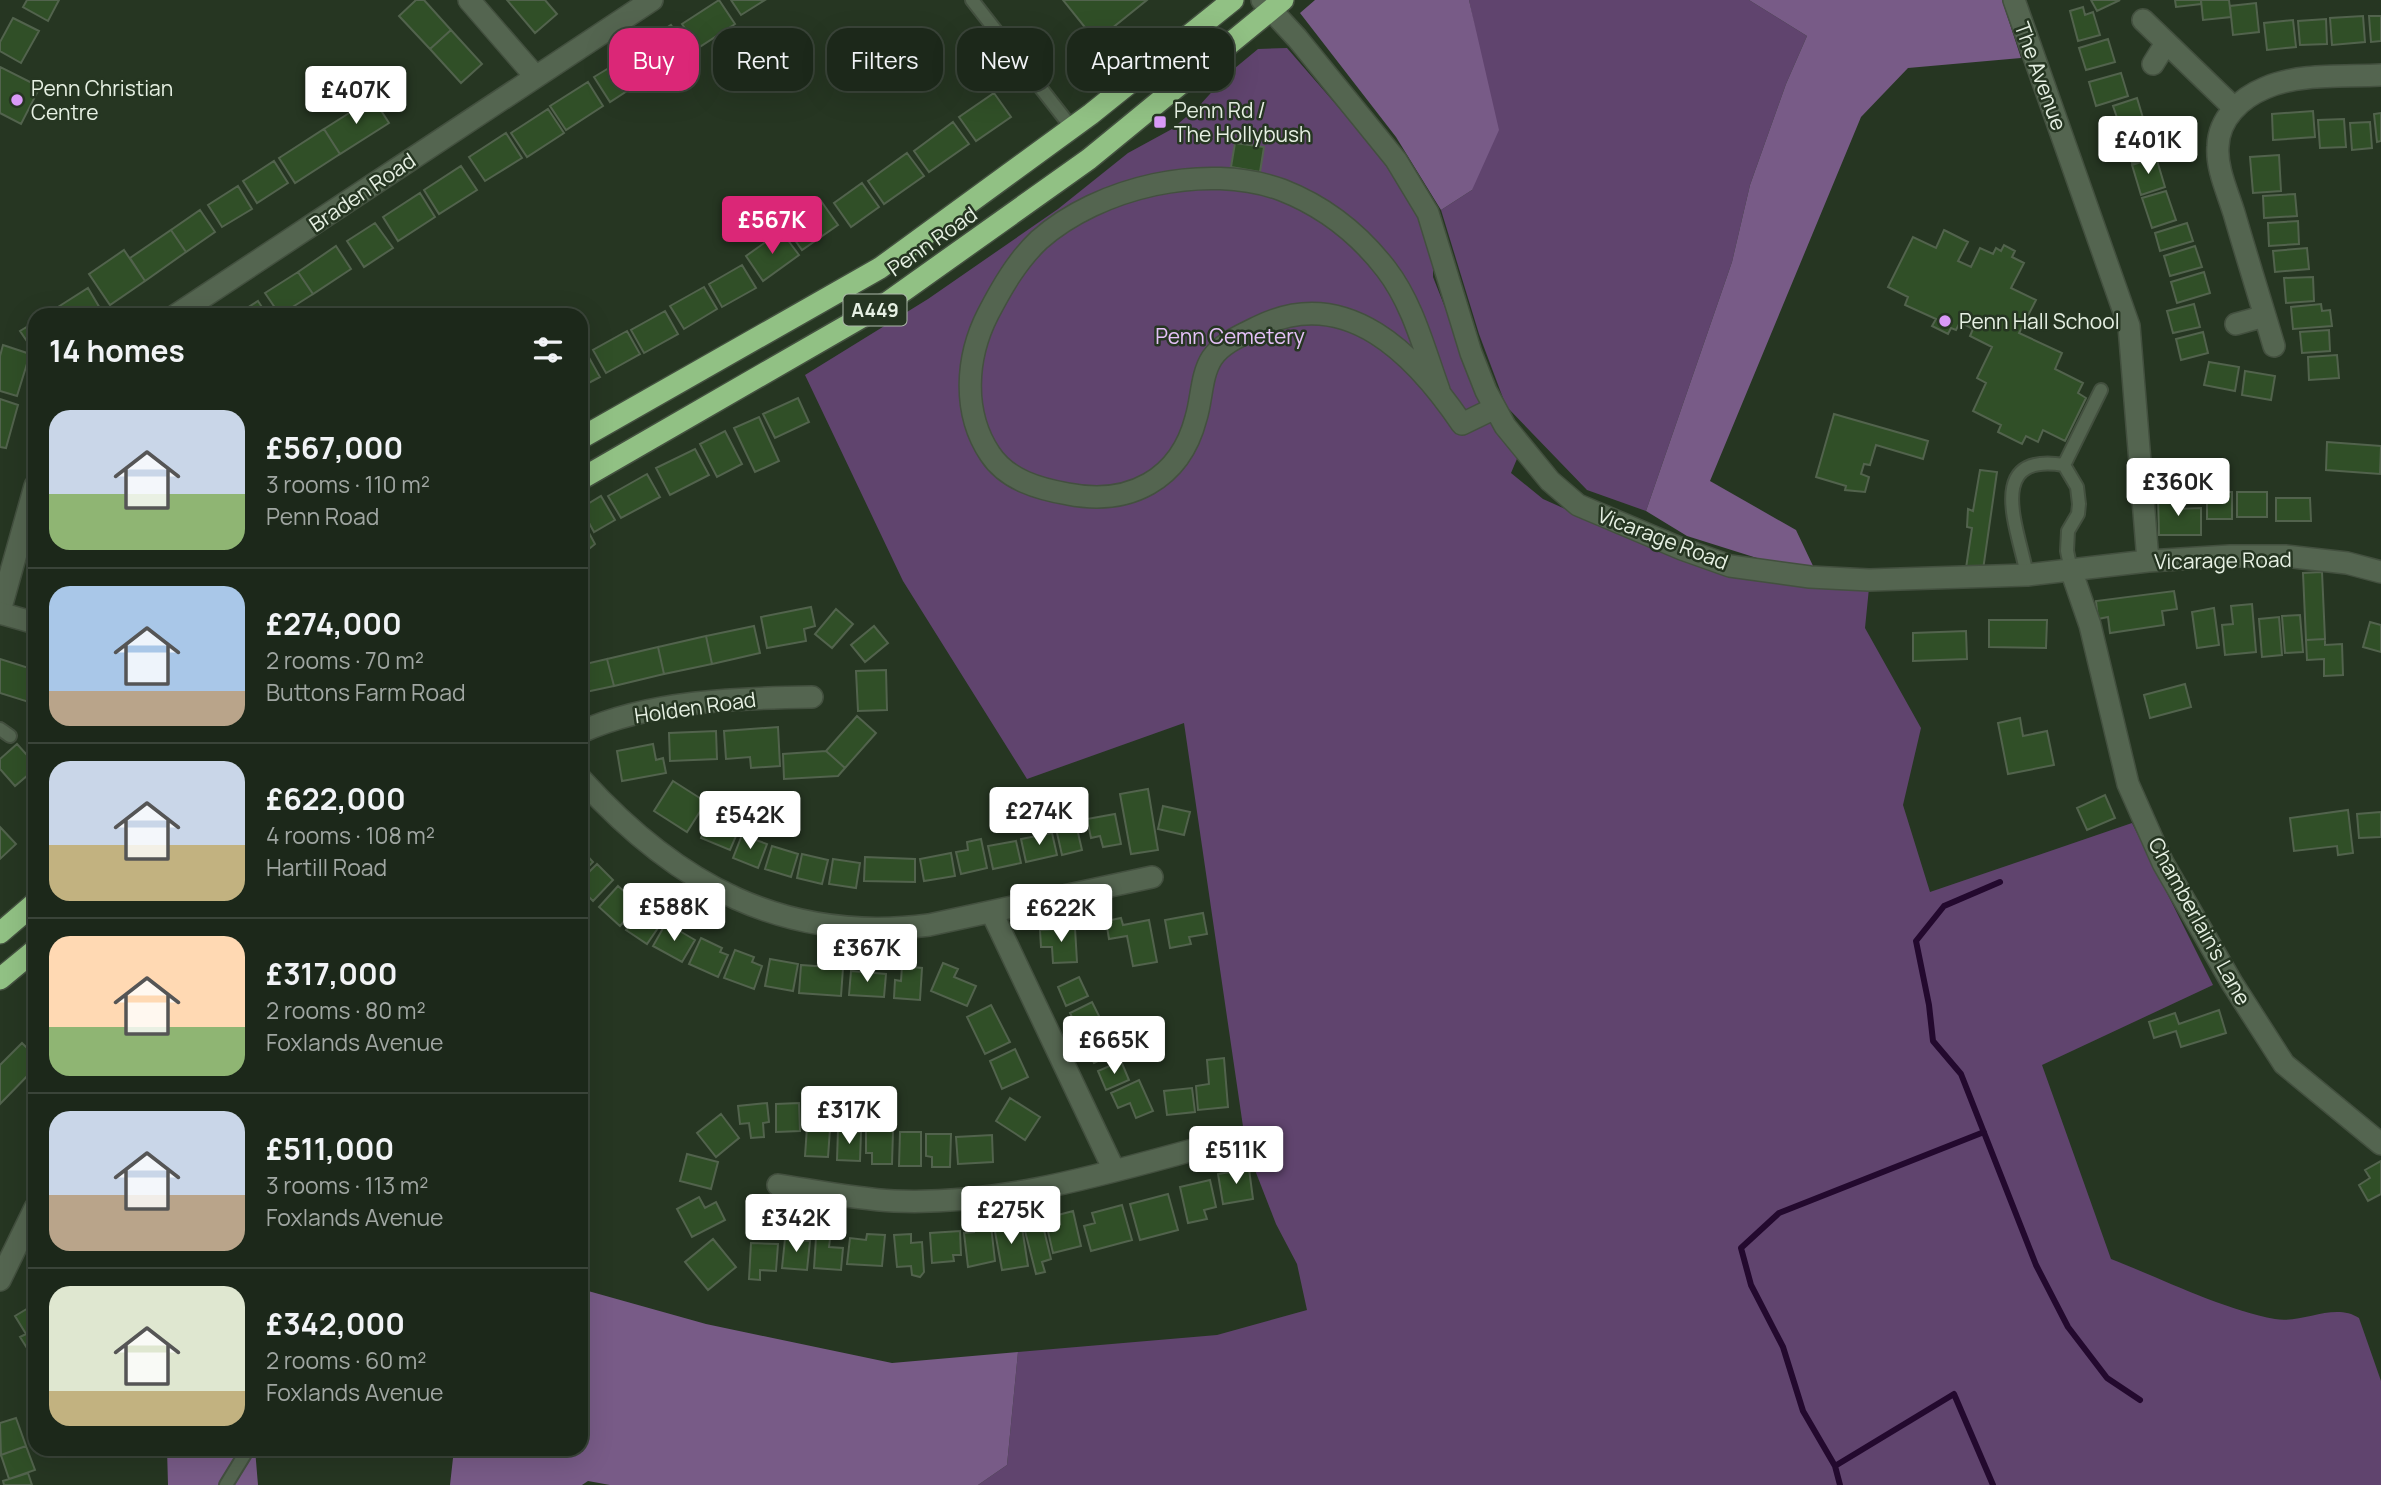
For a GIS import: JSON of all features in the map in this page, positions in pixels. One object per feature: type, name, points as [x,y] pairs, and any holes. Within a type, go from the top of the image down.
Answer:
[{"type":"highway","name":"Penn Road","points":[[588,434],[880,268],[1072,128],[1233,0]]},
{"type":"highway","name":"Penn Road","points":[[588,475],[888,302],[1089,159],[1271,4]]},
{"type":"highway","points":[[0,933],[28,909]]},
{"type":"highway","points":[[0,979],[28,956]]},
{"type":"street","points":[[469,0],[535,76]]},
{"type":"street","name":"Braden Road","points":[[187,308],[652,0]]},
{"type":"street","name":"The Avenue","points":[[2014,0],[2129,326],[2148,561]]},
{"type":"street","name":"Vicarage Road","points":[[1271,4],[1396,160],[1428,213],[1471,353],[1495,408],[1505,426],[1550,481],[1578,505],[1682,549],[1730,566],[1810,577],[1868,580],[2027,575],[2148,561],[2230,556],[2285,556],[2347,563],[2381,572]]},
{"type":"street","points":[[2143,20],[2233,107]]},
{"type":"street","points":[[2153,64],[2166,43]]},
{"type":"street","points":[[2274,346],[2223,177],[2218,146],[2224,125],[2233,107],[2247,96],[2288,81],[2381,75]]},
{"type":"street","points":[[1439,390],[1406,300],[1386,269],[1364,245],[1338,221],[1304,200],[1278,189],[1243,180],[1211,179],[1155,184],[1116,195],[1072,215],[1039,241],[1015,267],[983,325],[974,349],[970,372],[974,419],[990,453],[1002,468],[1018,479],[1046,490],[1077,496],[1126,495],[1153,484],[1188,443],[1206,370],[1213,356],[1246,332],[1286,316],[1329,316],[1373,331],[1394,343],[1439,390],[1462,424],[1495,408]]},
{"type":"street","points":[[2236,324],[2265,316]]},
{"type":"street","points":[[28,511],[0,612],[28,621]]},
{"type":"street","name":"Chamberlain's Lane","points":[[2071,570],[2090,625],[2128,784],[2163,863],[2232,983],[2284,1064],[2381,1144]]},
{"type":"street","name":"Holden Road","points":[[588,729],[611,720],[698,704],[812,697]]},
{"type":"street","points":[[588,787],[605,805],[678,867],[709,887],[751,906],[820,924],[856,929],[896,930],[992,913],[1152,877]]},
{"type":"street","points":[[992,913],[1114,1170]]},
{"type":"street","points":[[778,1185],[882,1200],[945,1200],[1044,1189],[1234,1139]]},
{"type":"street","points":[[0,1280],[28,1222]]},
{"type":"lane","points":[[976,1],[1072,128]]},
{"type":"lane","points":[[2064,465],[2101,390]]},
{"type":"lane","points":[[2027,575],[2017,526],[2011,511],[2011,489],[2023,470],[2035,463],[2064,465]]},
{"type":"lane","points":[[2064,465],[2077,486],[2079,504],[2078,514],[2068,531],[2067,551],[2071,570]]},
{"type":"lane","points":[[226,1485],[244,1456]]},
{"type":"green space","points":[[1469,0],[1749,0],[1807,36],[1786,84],[1750,185],[1732,262],[1646,511],[1587,490],[1506,406],[1479,334],[1441,210],[1472,190],[1482,63]]},
{"type":"green space","name":"Penn Cemetery","points":[[1287,48],[1398,176],[1423,216],[1433,254],[1433,277],[1459,343],[1519,454],[1511,473],[1543,499],[1679,560],[1733,577],[1869,588],[1865,628],[1921,728],[1903,805],[1930,892],[2132,823],[2213,985],[2042,1065],[2111,1259],[2255,1315],[2286,1320],[2339,1312],[2359,1318],[2381,1381],[2381,1485],[978,1485],[1007,1465],[1018,1352],[1217,1335],[1307,1310],[1297,1264],[1276,1224],[1246,1147],[1184,723],[1027,779],[903,581],[805,375],[928,299],[1058,209],[1128,153],[1172,129],[1213,91],[1234,91],[1234,69],[1258,49]]},
{"type":"shaded area","points":[[1315,0],[1469,0],[1499,130],[1472,190],[1441,210],[1396,137],[1300,13]]},
{"type":"shaded area","points":[[1749,0],[2002,0],[2021,58],[1908,68],[1861,117],[1710,481],[1796,530],[1814,568],[1776,564],[1687,536],[1646,511],[1732,262],[1750,185],[1786,84],[1807,36]]},
{"type":"shaded area","points":[[588,1291],[706,1324],[892,1363],[1018,1352],[1007,1465],[978,1485],[610,1485],[588,1481],[582,1485],[450,1485],[453,1456],[588,1456]]},
{"type":"shaded area","points":[[167,1456],[256,1456],[258,1485],[168,1485]]},
{"type":"building","points":[[27,0],[59,0],[48,21],[23,7]]},
{"type":"building","points":[[416,0],[424,0],[451,30],[430,49],[399,16]]},
{"type":"building","points":[[507,0],[545,0],[557,14],[535,33]]},
{"type":"building","points":[[719,0],[735,24],[729,28],[713,28],[713,38],[699,47],[699,28],[685,28],[682,24]]},
{"type":"building","points":[[731,0],[765,0],[741,15]]},
{"type":"building","points":[[1063,0],[1147,0],[1112,28],[1086,28]]},
{"type":"building","points":[[2091,0],[2120,0],[2097,11]]},
{"type":"building","points":[[2175,0],[2201,0],[2201,4],[2176,7]]},
{"type":"building","points":[[2201,0],[2229,0],[2231,17],[2203,20]]},
{"type":"building","points":[[2256,3],[2259,32],[2233,35],[2230,6]]},
{"type":"building","points":[[2083,7],[2085,15],[2093,12],[2100,35],[2078,41],[2070,11]]},
{"type":"building","points":[[2363,16],[2365,42],[2332,45],[2330,18]]},
{"type":"building","points":[[2369,16],[2381,16],[2381,41],[2371,42]]},
{"type":"building","points":[[13,18],[39,31],[21,63],[0,51],[0,42]]},
{"type":"building","points":[[2326,19],[2327,44],[2300,45],[2298,21]]},
{"type":"building","points":[[2293,20],[2296,47],[2267,50],[2264,23]]},
{"type":"building","points":[[451,30],[482,64],[461,83],[430,49]]},
{"type":"building","points":[[2108,39],[2115,62],[2086,70],[2079,48]]},
{"type":"building","name":"Penn Christian Centre","points":[[0,67],[40,87],[21,124],[0,113]]},
{"type":"building","points":[[609,68],[609,91],[627,91],[610,102],[594,77]]},
{"type":"building","points":[[2121,73],[2128,96],[2096,106],[2089,82]]},
{"type":"building","points":[[588,82],[603,106],[566,130],[550,106]]},
{"type":"building","points":[[994,93],[1011,117],[976,141],[959,117]]},
{"type":"building","points":[[373,98],[389,123],[340,154],[324,129]]},
{"type":"building","points":[[2137,98],[2146,128],[2123,135],[2113,106]]},
{"type":"building","points":[[548,109],[564,133],[527,157],[511,133]]},
{"type":"building","points":[[2313,111],[2315,137],[2273,140],[2272,114]]},
{"type":"building","points":[[2381,113],[2381,141],[2377,142],[2374,114]]},
{"type":"building","points":[[2344,119],[2346,147],[2320,148],[2318,120]]},
{"type":"building","points":[[953,122],[969,144],[929,172],[914,151]]},
{"type":"building","points":[[2370,122],[2372,148],[2352,150],[2350,123]]},
{"type":"building","points":[[324,129],[340,154],[295,183],[279,158]]},
{"type":"building","points":[[2146,129],[2155,156],[2132,163],[2123,136]]},
{"type":"building","points":[[506,133],[522,158],[485,181],[469,157]]},
{"type":"building","points":[[1235,143],[1264,147],[1260,172],[1231,167]]},
{"type":"building","points":[[907,153],[924,176],[884,204],[868,181]]},
{"type":"building","points":[[2279,155],[2281,191],[2253,193],[2250,157]]},
{"type":"building","points":[[2156,157],[2165,187],[2141,195],[2132,165]]},
{"type":"building","points":[[274,161],[288,183],[257,203],[243,181]]},
{"type":"building","points":[[461,166],[477,190],[439,214],[424,190]]},
{"type":"building","points":[[862,183],[879,207],[851,227],[834,203]]},
{"type":"building","points":[[238,186],[252,209],[222,227],[208,205]]},
{"type":"building","points":[[2166,191],[2176,220],[2152,228],[2142,198]]},
{"type":"building","points":[[420,193],[435,217],[398,241],[383,217]]},
{"type":"building","points":[[2295,194],[2297,216],[2264,218],[2263,196]]},
{"type":"building","points":[[821,201],[838,225],[802,250],[785,226]]},
{"type":"building","points":[[200,210],[215,232],[186,252],[171,230]]},
{"type":"building","points":[[2298,221],[2299,244],[2269,246],[2268,223]]},
{"type":"building","points":[[375,223],[393,248],[364,267],[347,241]]},
{"type":"building","points":[[2187,223],[2193,241],[2160,251],[2155,233]]},
{"type":"building","points":[[171,230],[186,252],[145,281],[130,258]]},
{"type":"building","points":[[1944,230],[1968,242],[1958,261],[1971,267],[1980,248],[1993,254],[1996,248],[2001,251],[2004,245],[2015,251],[2012,257],[2024,263],[2011,288],[2036,300],[2019,333],[2062,353],[2055,369],[2083,383],[2078,393],[2086,398],[2065,441],[2043,430],[2038,442],[2026,436],[2022,444],[1998,432],[2001,425],[1973,411],[1986,383],[1977,378],[1992,347],[1970,336],[1973,329],[1960,322],[1956,330],[1951,328],[1948,334],[1932,326],[1936,319],[1905,305],[1908,297],[1888,287],[1913,237],[1936,248]]},
{"type":"building","points":[[781,231],[799,255],[763,281],[746,256]]},
{"type":"building","points":[[336,246],[351,269],[313,294],[298,272]]},
{"type":"building","points":[[2195,246],[2202,267],[2170,276],[2164,256]]},
{"type":"building","points":[[2307,248],[2309,269],[2275,272],[2273,251]]},
{"type":"building","points":[[124,250],[145,281],[110,305],[89,274]]},
{"type":"building","points":[[742,265],[756,288],[722,307],[709,284]]},
{"type":"building","points":[[298,272],[313,294],[291,308],[275,308],[265,293]]},
{"type":"building","points":[[2204,272],[2210,293],[2177,303],[2171,282]]},
{"type":"building","points":[[2313,277],[2314,301],[2286,303],[2284,278]]},
{"type":"building","points":[[704,287],[717,309],[684,329],[670,306]]},
{"type":"building","points":[[88,288],[100,308],[59,308]]},
{"type":"building","points":[[258,301],[262,308],[247,308]]},
{"type":"building","points":[[2194,304],[2200,327],[2173,333],[2167,311]]},
{"type":"building","points":[[2321,304],[2322,311],[2330,310],[2332,326],[2293,329],[2291,307]]},
{"type":"building","points":[[665,311],[678,334],[644,353],[631,330]]},
{"type":"building","points":[[28,326],[28,343],[20,331]]},
{"type":"building","points":[[2329,330],[2330,351],[2302,353],[2300,332]]},
{"type":"building","points":[[627,331],[640,354],[606,373],[593,350]]},
{"type":"building","points":[[2203,332],[2208,353],[2181,360],[2176,339]]},
{"type":"building","points":[[3,345],[28,353],[17,396],[0,391],[0,356]]},
{"type":"building","points":[[2337,355],[2339,378],[2309,380],[2308,357]]},
{"type":"building","points":[[588,356],[600,377],[588,383]]},
{"type":"building","points":[[2209,362],[2239,367],[2235,391],[2204,385]]},
{"type":"building","points":[[2245,371],[2275,376],[2271,400],[2242,395]]},
{"type":"building","points":[[798,398],[809,422],[775,438],[763,414]]},
{"type":"building","points":[[0,399],[18,405],[6,448],[0,447]]},
{"type":"building","points":[[1834,414],[1928,441],[1923,459],[1876,445],[1870,465],[1864,464],[1861,474],[1869,477],[1865,492],[1845,490],[1846,486],[1816,477]]},
{"type":"building","points":[[759,417],[779,461],[755,472],[734,428]]},
{"type":"building","points":[[725,431],[742,464],[717,477],[700,444]]},
{"type":"building","points":[[2327,442],[2381,446],[2380,474],[2326,470]]},
{"type":"building","points":[[695,449],[709,475],[670,495],[656,468]]},
{"type":"building","points":[[1980,470],[1997,472],[1983,570],[1966,568],[1972,528],[1967,527],[1968,509],[1973,511]]},
{"type":"building","points":[[647,474],[660,497],[621,518],[608,496]]},
{"type":"building","points":[[2207,482],[2222,483],[2222,492],[2232,492],[2232,519],[2207,519]]},
{"type":"building","points":[[2237,492],[2267,492],[2267,517],[2237,517]]},
{"type":"building","points":[[601,496],[615,520],[594,532],[588,521],[588,504]]},
{"type":"building","points":[[2158,496],[2177,496],[2177,509],[2201,508],[2201,535],[2159,535]]},
{"type":"building","points":[[2276,498],[2310,498],[2311,521],[2276,521]]},
{"type":"building","points":[[588,531],[595,544],[588,549]]},
{"type":"building","points":[[2322,572],[2325,639],[2306,640],[2303,573]]},
{"type":"building","points":[[2174,591],[2177,609],[2162,611],[2164,625],[2110,633],[2108,617],[2098,619],[2096,601]]},
{"type":"building","points":[[2252,604],[2256,652],[2225,655],[2222,625],[2233,624],[2231,606]]},
{"type":"building","points":[[811,607],[815,626],[804,629],[806,641],[767,648],[761,617]]},
{"type":"building","points":[[2214,608],[2219,645],[2197,648],[2192,612]]},
{"type":"building","points":[[836,609],[853,624],[832,648],[815,634]]},
{"type":"building","points":[[2300,615],[2303,652],[2285,653],[2282,616]]},
{"type":"building","points":[[2279,617],[2282,655],[2262,657],[2259,619]]},
{"type":"building","points":[[1989,620],[2047,620],[2046,648],[1989,647]]},
{"type":"building","points":[[2370,622],[2381,625],[2381,652],[2363,647]]},
{"type":"building","points":[[754,626],[760,653],[712,664],[706,636]]},
{"type":"building","points":[[874,626],[888,643],[865,662],[851,645]]},
{"type":"building","points":[[1966,631],[1967,659],[1913,661],[1913,633]]},
{"type":"building","points":[[706,636],[712,664],[664,674],[658,647]]},
{"type":"building","points":[[2325,639],[2325,645],[2342,644],[2343,675],[2324,676],[2324,659],[2307,660],[2306,640]]},
{"type":"building","points":[[658,647],[664,674],[614,686],[607,659]]},
{"type":"building","points":[[0,659],[28,668],[28,704],[0,693]]},
{"type":"building","points":[[607,659],[614,686],[588,692],[588,663]]},
{"type":"building","points":[[886,670],[887,710],[858,711],[856,671]]},
{"type":"building","points":[[2185,684],[2191,707],[2150,718],[2144,695]]},
{"type":"building","points":[[857,716],[876,733],[845,768],[826,751]]},
{"type":"building","points":[[2020,718],[2023,736],[2047,731],[2054,765],[2008,774],[1998,723]]},
{"type":"building","points":[[778,727],[780,766],[751,768],[750,757],[726,759],[724,731]]},
{"type":"building","points":[[716,731],[717,759],[670,761],[669,733]]},
{"type":"building","points":[[17,744],[28,756],[28,775],[15,786],[0,769],[0,759]]},
{"type":"building","points":[[653,744],[656,760],[663,758],[666,773],[622,781],[617,751]]},
{"type":"building","points":[[826,751],[845,768],[838,776],[784,779],[783,754]]},
{"type":"building","points":[[673,781],[706,802],[687,832],[654,811]]},
{"type":"building","points":[[1148,789],[1158,850],[1131,854],[1120,794]]},
{"type":"building","points":[[2105,795],[2115,818],[2087,830],[2077,808]]},
{"type":"building","points":[[1163,806],[1190,812],[1184,835],[1158,829]]},
{"type":"building","points":[[2348,810],[2353,853],[2338,855],[2337,846],[2294,851],[2290,818]]},
{"type":"building","points":[[2381,812],[2381,837],[2359,838],[2357,814]]},
{"type":"building","points":[[1115,814],[1121,844],[1103,847],[1100,836],[1091,838],[1087,819]]},
{"type":"building","points":[[710,817],[739,829],[730,850],[701,838]]},
{"type":"building","points":[[1075,820],[1082,850],[1062,855],[1055,824]]},
{"type":"building","points":[[0,827],[16,844],[0,859]]},
{"type":"building","points":[[1052,833],[1057,855],[1026,862],[1021,839]]},
{"type":"building","points":[[742,835],[767,844],[758,868],[733,858]]},
{"type":"building","points":[[981,839],[987,868],[961,874],[956,852],[968,850],[967,842]]},
{"type":"building","points":[[1016,841],[1021,863],[993,869],[988,846]]},
{"type":"building","points":[[772,846],[798,854],[791,877],[765,869]]},
{"type":"building","points":[[951,853],[955,876],[924,881],[920,859]]},
{"type":"building","points":[[802,854],[828,860],[822,884],[797,878]]},
{"type":"building","points":[[865,857],[915,859],[915,882],[864,881]]},
{"type":"building","points":[[833,859],[860,863],[856,888],[829,884]]},
{"type":"building","points":[[597,864],[613,880],[593,901],[588,896],[588,873]]},
{"type":"building","points":[[618,886],[635,901],[631,905],[635,909],[620,926],[599,907]]},
{"type":"building","points":[[641,909],[662,922],[647,944],[626,930]]},
{"type":"building","points":[[1203,913],[1207,934],[1189,937],[1191,944],[1170,948],[1165,920]]},
{"type":"building","points":[[1121,918],[1123,925],[1149,920],[1157,962],[1133,966],[1127,936],[1109,939],[1106,921]]},
{"type":"building","points":[[666,923],[695,940],[682,962],[653,946]]},
{"type":"building","points":[[1075,928],[1077,962],[1053,963],[1052,947],[1041,947],[1040,930]]},
{"type":"building","points":[[701,938],[722,948],[720,952],[728,955],[718,977],[689,964]]},
{"type":"building","points":[[735,950],[754,957],[752,962],[762,966],[754,989],[724,978]]},
{"type":"building","points":[[770,959],[798,964],[793,991],[765,986]]},
{"type":"building","points":[[943,963],[958,969],[954,977],[976,986],[967,1006],[931,991]]},
{"type":"building","points":[[801,965],[843,968],[841,996],[799,993]]},
{"type":"building","points":[[902,966],[922,968],[920,1000],[894,998],[895,980],[901,981]]},
{"type":"building","points":[[851,971],[886,974],[884,997],[849,995]]},
{"type":"building","points":[[1079,977],[1088,996],[1066,1006],[1058,987]]},
{"type":"building","points":[[1092,1002],[1102,1022],[1080,1033],[1070,1013]]},
{"type":"building","points":[[991,1005],[1010,1042],[985,1054],[967,1017]]},
{"type":"building","points":[[2219,1010],[2226,1033],[2181,1047],[2176,1031],[2154,1038],[2149,1022],[2175,1013],[2179,1024]]},
{"type":"building","points":[[1109,1034],[1117,1052],[1094,1063],[1085,1045]]},
{"type":"building","points":[[22,1043],[28,1049],[28,1075],[0,1104],[0,1065]]},
{"type":"building","points":[[1015,1049],[1028,1077],[1002,1089],[990,1061]]},
{"type":"building","points":[[1224,1058],[1228,1107],[1198,1110],[1196,1086],[1209,1084],[1207,1060]]},
{"type":"building","points":[[1121,1061],[1129,1080],[1106,1090],[1098,1071]]},
{"type":"building","points":[[1139,1080],[1153,1111],[1136,1118],[1130,1103],[1118,1108],[1111,1093]]},
{"type":"building","points":[[1192,1088],[1195,1112],[1167,1115],[1164,1091]]},
{"type":"building","points":[[1010,1098],[1040,1117],[1025,1140],[996,1121]]},
{"type":"building","points":[[767,1103],[769,1122],[763,1123],[764,1137],[751,1138],[749,1123],[740,1124],[738,1106]]},
{"type":"building","points":[[799,1103],[800,1131],[776,1132],[776,1104]]},
{"type":"building","points":[[721,1114],[739,1138],[716,1157],[697,1133]]},
{"type":"building","points":[[807,1127],[830,1129],[828,1157],[805,1156]]},
{"type":"building","points":[[838,1130],[861,1132],[860,1161],[837,1160]]},
{"type":"building","points":[[866,1130],[893,1131],[892,1164],[872,1164],[872,1153],[866,1153]]},
{"type":"building","points":[[900,1132],[921,1132],[921,1166],[899,1166]]},
{"type":"building","points":[[926,1134],[951,1134],[950,1167],[932,1167],[932,1157],[926,1156]]},
{"type":"building","points":[[992,1135],[993,1162],[958,1164],[956,1137]]},
{"type":"building","points":[[687,1154],[718,1162],[711,1189],[680,1181]]},
{"type":"building","points":[[2381,1161],[2381,1194],[2368,1201],[2359,1185],[2370,1178],[2365,1170]]},
{"type":"building","points":[[1249,1169],[1253,1199],[1223,1204],[1218,1174]]},
{"type":"building","points":[[1210,1180],[1216,1207],[1204,1210],[1207,1219],[1188,1223],[1180,1187]]},
{"type":"building","points":[[1168,1194],[1178,1230],[1140,1240],[1130,1204]]},
{"type":"building","points":[[699,1197],[705,1208],[716,1202],[725,1220],[692,1237],[677,1209]]},
{"type":"building","points":[[1122,1205],[1132,1240],[1091,1251],[1084,1226],[1095,1223],[1092,1213]]},
{"type":"building","points":[[1073,1211],[1081,1246],[1053,1253],[1047,1227],[1060,1224],[1058,1215]]},
{"type":"building","points":[[1021,1221],[1028,1266],[1002,1270],[994,1226]]},
{"type":"building","points":[[991,1226],[995,1261],[968,1267],[964,1233],[974,1232],[973,1227]]},
{"type":"building","points":[[1043,1226],[1051,1259],[1042,1262],[1045,1272],[1036,1274],[1025,1231]]},
{"type":"building","points":[[960,1231],[961,1255],[953,1255],[954,1261],[932,1263],[930,1233]]},
{"type":"building","points":[[867,1234],[885,1235],[882,1266],[847,1264],[850,1238],[866,1240]]},
{"type":"building","points":[[911,1234],[911,1243],[922,1242],[924,1272],[920,1277],[912,1275],[911,1266],[897,1267],[894,1235]]},
{"type":"building","points":[[816,1238],[830,1239],[829,1247],[843,1248],[841,1270],[814,1268]]},
{"type":"building","points":[[713,1239],[736,1267],[708,1290],[685,1262]]},
{"type":"building","points":[[785,1239],[810,1241],[807,1270],[782,1268]]},
{"type":"building","points":[[751,1243],[778,1244],[776,1271],[760,1270],[760,1280],[749,1279]]},
{"type":"building","points":[[28,1308],[28,1350],[20,1337],[26,1334],[15,1316]]},
{"type":"building","points":[[16,1418],[26,1446],[1,1455],[0,1423]]},
{"type":"building","points":[[26,1446],[35,1470],[9,1479],[1,1455]]},
{"type":"building","points":[[28,1473],[32,1485],[4,1485],[3,1481]]},
{"type":"waterway","points":[[2000,882],[1944,906],[1916,941],[1933,1041],[1961,1074],[2036,1265],[2068,1327],[2107,1378],[2140,1400]]},
{"type":"waterway","points":[[1835,1466],[1803,1411],[1783,1347],[1751,1285],[1741,1248],[1779,1213],[1984,1132]]},
{"type":"waterway","points":[[1840,1485],[1835,1466],[1954,1394],[1993,1485]]},
{"type":"place","name":"Penn Christian Centre","points":[[17,100]]},
{"type":"place","name":"Penn Rd / The Hollybush","points":[[1160,122]]},
{"type":"place","name":"Penn Hall School","points":[[1945,321]]}]
